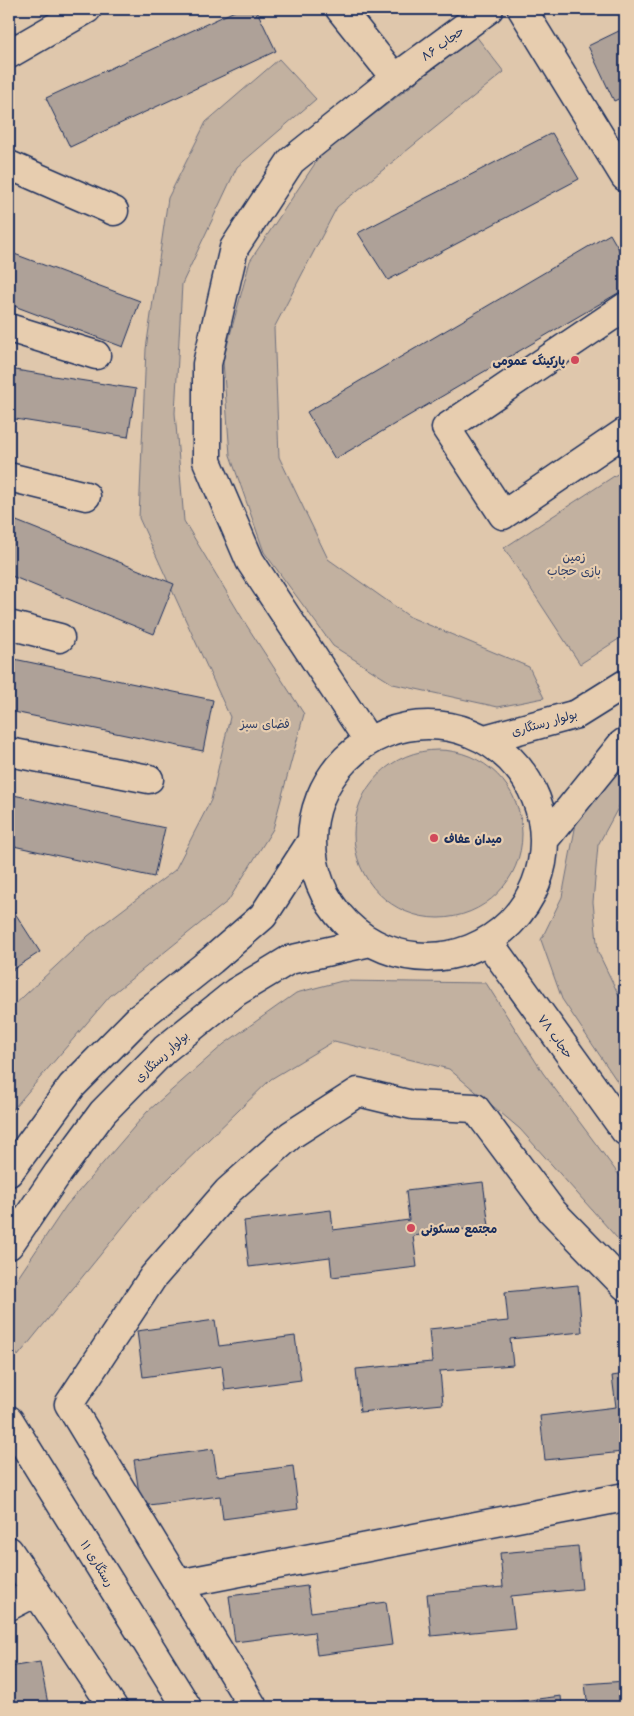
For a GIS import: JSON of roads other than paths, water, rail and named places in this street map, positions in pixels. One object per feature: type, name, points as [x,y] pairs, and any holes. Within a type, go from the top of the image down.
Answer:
[{"type":"street","points":[[9,54],[87,9]]},
{"type":"street","points":[[340,9],[395,78]]},
{"type":"street","name":"حجاب ۸۶","points":[[368,740],[250,561],[207,461],[207,364],[234,248],[291,161],[395,78],[489,9]]},
{"type":"street","points":[[522,9],[625,176]]},
{"type":"street","points":[[9,165],[114,211]]},
{"type":"street","points":[[625,307],[446,428],[503,515],[625,432]]},
{"type":"street","points":[[9,328],[96,355]]},
{"type":"street","points":[[9,477],[86,496]]},
{"type":"street","points":[[9,625],[60,638]]},
{"type":"street","name":"بولوار رستگاری","points":[[485,739],[577,714],[625,684]]},
{"type":"street","points":[[427,724],[457,728],[485,739],[510,757],[529,781],[541,809],[545,839],[542,870],[530,898],[512,922],[488,941],[460,953],[429,957],[399,953],[370,942],[346,924],[327,900],[315,872],[311,842],[315,812],[326,784],[344,759],[368,740],[396,728],[427,724]]},
{"type":"street","points":[[545,839],[620,745],[625,742]]},
{"type":"street","points":[[9,752],[149,779]]},
{"type":"street","points":[[9,1172],[72,1086],[131,1026],[263,916],[311,842]]},
{"type":"street","name":"حجاب ۷۸","points":[[488,941],[625,1132]]},
{"type":"street","name":"بولوار رستگاری","points":[[9,1245],[58,1173],[103,1112],[165,1049],[236,992],[290,960],[370,942]]},
{"type":"street","points":[[253,1707],[69,1404],[153,1277],[228,1191],[291,1135],[358,1092],[412,1104],[475,1108],[552,1211],[625,1286]]},
{"type":"street","points":[[9,1461],[15,1428]]},
{"type":"street","name":"رستگاری ۱۱","points":[[15,1428],[187,1707]]},
{"type":"street","points":[[178,1584],[625,1497]]},
{"type":"street","points":[[9,1552],[36,1592],[105,1705]]},
{"type":"street","points":[[9,1606],[36,1592]]},
{"type":"place","name":"پارکینگ عمومی","points":[[575,360]]},
{"type":"place","name":"میدان عفاف","points":[[434,838]]},
{"type":"place","name":"مجتمع مسکونی","points":[[411,1228]]},
{"type":"park label","name":"زمین بازی حجاب","points":[[574,563]]},
{"type":"park label","name":"فضای سبز","points":[[265,723]]}]
